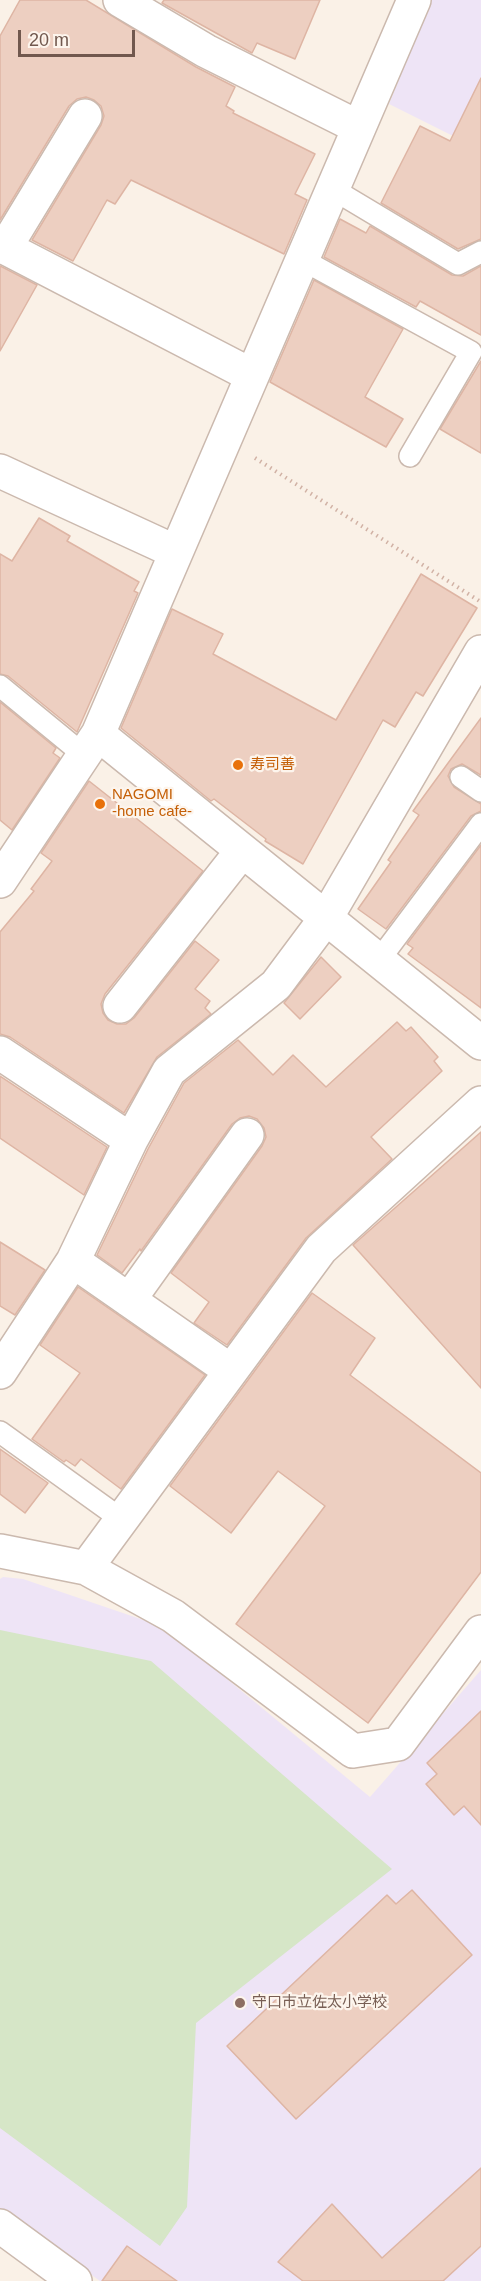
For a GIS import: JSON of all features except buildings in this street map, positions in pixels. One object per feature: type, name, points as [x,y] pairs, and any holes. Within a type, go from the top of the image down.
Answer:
[{"type":"street","points":[[120,0],[206,51],[358,127]]},
{"type":"street","points":[[4,864],[91,745],[414,0]]},
{"type":"street","points":[[85,116],[2,246],[251,375]]},
{"type":"street","points":[[0,471],[176,552]]},
{"type":"street","points":[[0,1372],[72,1261],[131,1140],[169,1071],[276,985],[326,918],[481,652]]},
{"type":"street","points":[[91,745],[242,851],[480,1039]]},
{"type":"street","points":[[120,1006],[242,851]]},
{"type":"street","points":[[0,1053],[131,1140]]},
{"type":"street","points":[[86,1568],[321,1250],[481,1103]]},
{"type":"street","points":[[129,1300],[247,1136]]},
{"type":"street","points":[[72,1261],[231,1371]]},
{"type":"street","points":[[0,1551],[86,1568],[173,1616],[353,1751],[398,1744],[481,1632]]},
{"type":"street","points":[[0,2226],[75,2281]]},
{"type":"lane","points":[[331,188],[458,264],[481,252]]},
{"type":"lane","points":[[301,259],[471,352],[410,456]]},
{"type":"lane","points":[[0,686],[91,745]]},
{"type":"lane","points":[[461,777],[481,791]]},
{"type":"lane","points":[[379,960],[481,824]]},
{"type":"lane","points":[[0,1432],[121,1519]]},
{"type":"path","points":[[224,438],[481,602]]},
{"type":"shaded area","points":[[431,0],[481,0],[481,150],[389,104]]},
{"type":"shaded area","name":"守口市立佐太小学校","points":[[3,1577],[23,1579],[164,1627],[370,1797],[481,1670],[481,2281],[100,2281],[0,2209],[0,1579]]},
{"type":"green space","points":[[0,1630],[151,1661],[392,1869],[196,2023],[187,2207],[160,2246],[0,2128]]},
{"type":"place","name":"寿司善","points":[[238,765]]},
{"type":"place","name":"NAGOMI -home cafe-","points":[[100,804]]},
{"type":"place","name":"守口市立佐太小学校","points":[[240,2003]]}]
